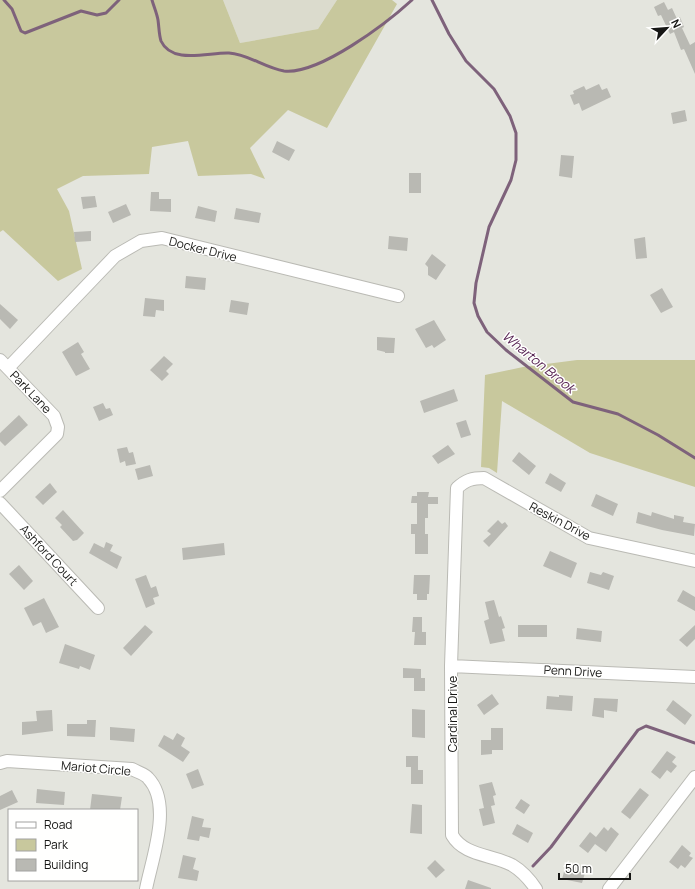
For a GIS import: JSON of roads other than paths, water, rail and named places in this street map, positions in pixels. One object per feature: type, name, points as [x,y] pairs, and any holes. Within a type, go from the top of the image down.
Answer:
[{"type":"street","name":"Docker Drive","points":[[4,364],[115,256],[141,241],[162,238],[398,296]]},
{"type":"street","name":"Park Lane","points":[[0,491],[57,434],[58,427],[54,416],[4,364]]},
{"type":"street","name":"Reskin Drive","points":[[457,488],[472,478],[484,478],[589,538],[695,561]]},
{"type":"street","name":"Cardinal Drive","points":[[457,488],[452,666],[452,835],[457,844],[468,850],[512,865],[528,877],[536,889]]},
{"type":"street","name":"Ashford Court","points":[[0,503],[98,608]]},
{"type":"street","name":"Penn Drive","points":[[452,666],[695,677]]},
{"type":"street","name":"Mariot Circle","points":[[0,763],[7,761],[132,769],[148,777],[158,792],[161,818],[146,889]]},
{"type":"street","points":[[609,889],[695,777]]},
{"type":"waterway","name":"Wharton Brook","points":[[4,0],[12,9],[21,31],[25,33],[81,11],[97,15],[106,13],[119,0]]},
{"type":"waterway","name":"Wharton Brook","points":[[152,0],[158,18],[161,41],[166,48],[173,53],[192,56],[221,53],[236,54],[284,71],[299,70],[315,65],[352,46],[370,34],[412,0]]},
{"type":"waterway","name":"Wharton Brook","points":[[432,0],[449,34],[466,61],[494,89],[510,116],[516,133],[516,160],[511,180],[489,227],[476,283],[474,303],[478,316],[487,332],[506,350],[573,402],[618,414],[658,435],[695,458]]},
{"type":"waterway","points":[[533,866],[551,847],[638,730],[646,726],[695,743]]}]
